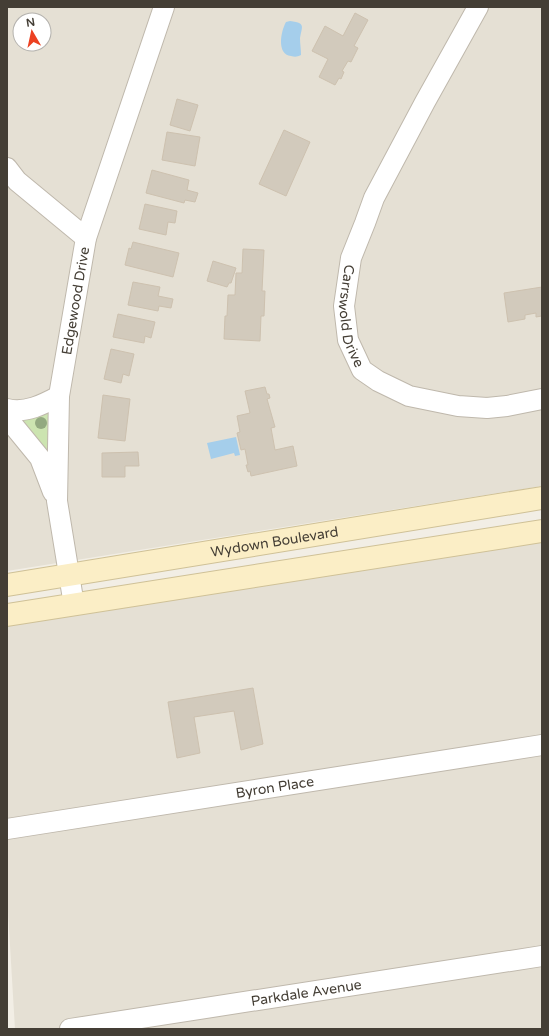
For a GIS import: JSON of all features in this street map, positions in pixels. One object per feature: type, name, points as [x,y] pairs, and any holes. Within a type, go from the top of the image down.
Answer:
[{"type":"street","name":"Edgewood Drive","points":[[74,606],[57,502],[59,396],[86,238],[164,7]]},
{"type":"street","name":"Carrswold Drive","points":[[478,7],[414,122],[374,198],[351,258],[344,306],[348,340],[362,370],[378,381],[409,396],[458,406],[487,408],[507,406],[542,398]]},
{"type":"street","points":[[7,168],[17,181],[86,238]]},
{"type":"street","points":[[7,409],[12,410],[37,407],[59,396]]},
{"type":"street","points":[[7,420],[13,425],[40,458],[57,502]]},
{"type":"street","name":"Wydown Boulevard","points":[[7,585],[542,498]]},
{"type":"street","points":[[7,615],[74,606],[542,531]]},
{"type":"street","name":"Byron Place","points":[[7,829],[542,745]]},
{"type":"street","name":"Parkdale Avenue","points":[[70,1029],[542,956]]},
{"type":"shaded area","points":[[7,7],[542,7],[542,486],[7,571]]},
{"type":"shaded area","points":[[542,542],[542,1029],[15,1029],[7,895],[7,626]]},
{"type":"green space","points":[[46,413],[50,415],[48,454],[24,424],[23,420]]},
{"type":"water","points":[[290,21],[299,23],[302,26],[300,38],[301,55],[292,56],[283,51],[281,36],[286,22]]},
{"type":"water","points":[[236,437],[240,455],[235,456],[234,453],[211,459],[207,443]]},
{"type":"building","points":[[355,13],[368,20],[354,46],[358,48],[351,62],[348,61],[342,71],[344,72],[341,79],[339,78],[335,85],[319,77],[328,59],[312,51],[325,26],[343,36]]},
{"type":"building","points":[[177,99],[198,105],[190,131],[170,125]]},
{"type":"building","points":[[284,130],[310,142],[286,196],[259,184]]},
{"type":"building","points":[[167,132],[200,137],[195,166],[162,160]]},
{"type":"building","points":[[152,170],[189,180],[187,190],[198,193],[195,202],[185,200],[184,203],[146,193]]},
{"type":"building","points":[[145,204],[177,211],[175,223],[168,222],[166,235],[139,229]]},
{"type":"building","points":[[133,242],[179,253],[173,277],[125,265],[129,248],[131,249]]},
{"type":"building","points":[[243,249],[264,250],[262,291],[265,291],[264,316],[261,316],[260,341],[224,339],[228,295],[235,295],[236,273],[242,273]]},
{"type":"building","points":[[213,261],[236,268],[231,283],[229,283],[227,287],[207,281]]},
{"type":"building","points":[[133,282],[160,287],[158,296],[173,299],[171,308],[159,306],[158,311],[128,305]]},
{"type":"building","points":[[542,287],[542,316],[536,317],[536,313],[525,315],[525,319],[508,322],[504,293]]},
{"type":"building","points":[[118,314],[155,322],[151,338],[145,336],[144,343],[113,337]]},
{"type":"building","points":[[111,349],[134,354],[129,376],[123,374],[121,383],[104,379]]},
{"type":"building","points":[[265,387],[270,398],[267,399],[275,427],[271,428],[275,450],[293,446],[297,466],[251,476],[246,465],[248,465],[245,449],[241,450],[237,433],[240,432],[237,416],[250,413],[245,391]]},
{"type":"building","points":[[103,395],[130,399],[125,441],[98,438]]},
{"type":"building","points":[[138,452],[139,466],[125,466],[125,477],[102,477],[102,453]]},
{"type":"building","points":[[253,688],[263,744],[241,750],[234,711],[194,717],[200,753],[177,758],[168,702]]}]
